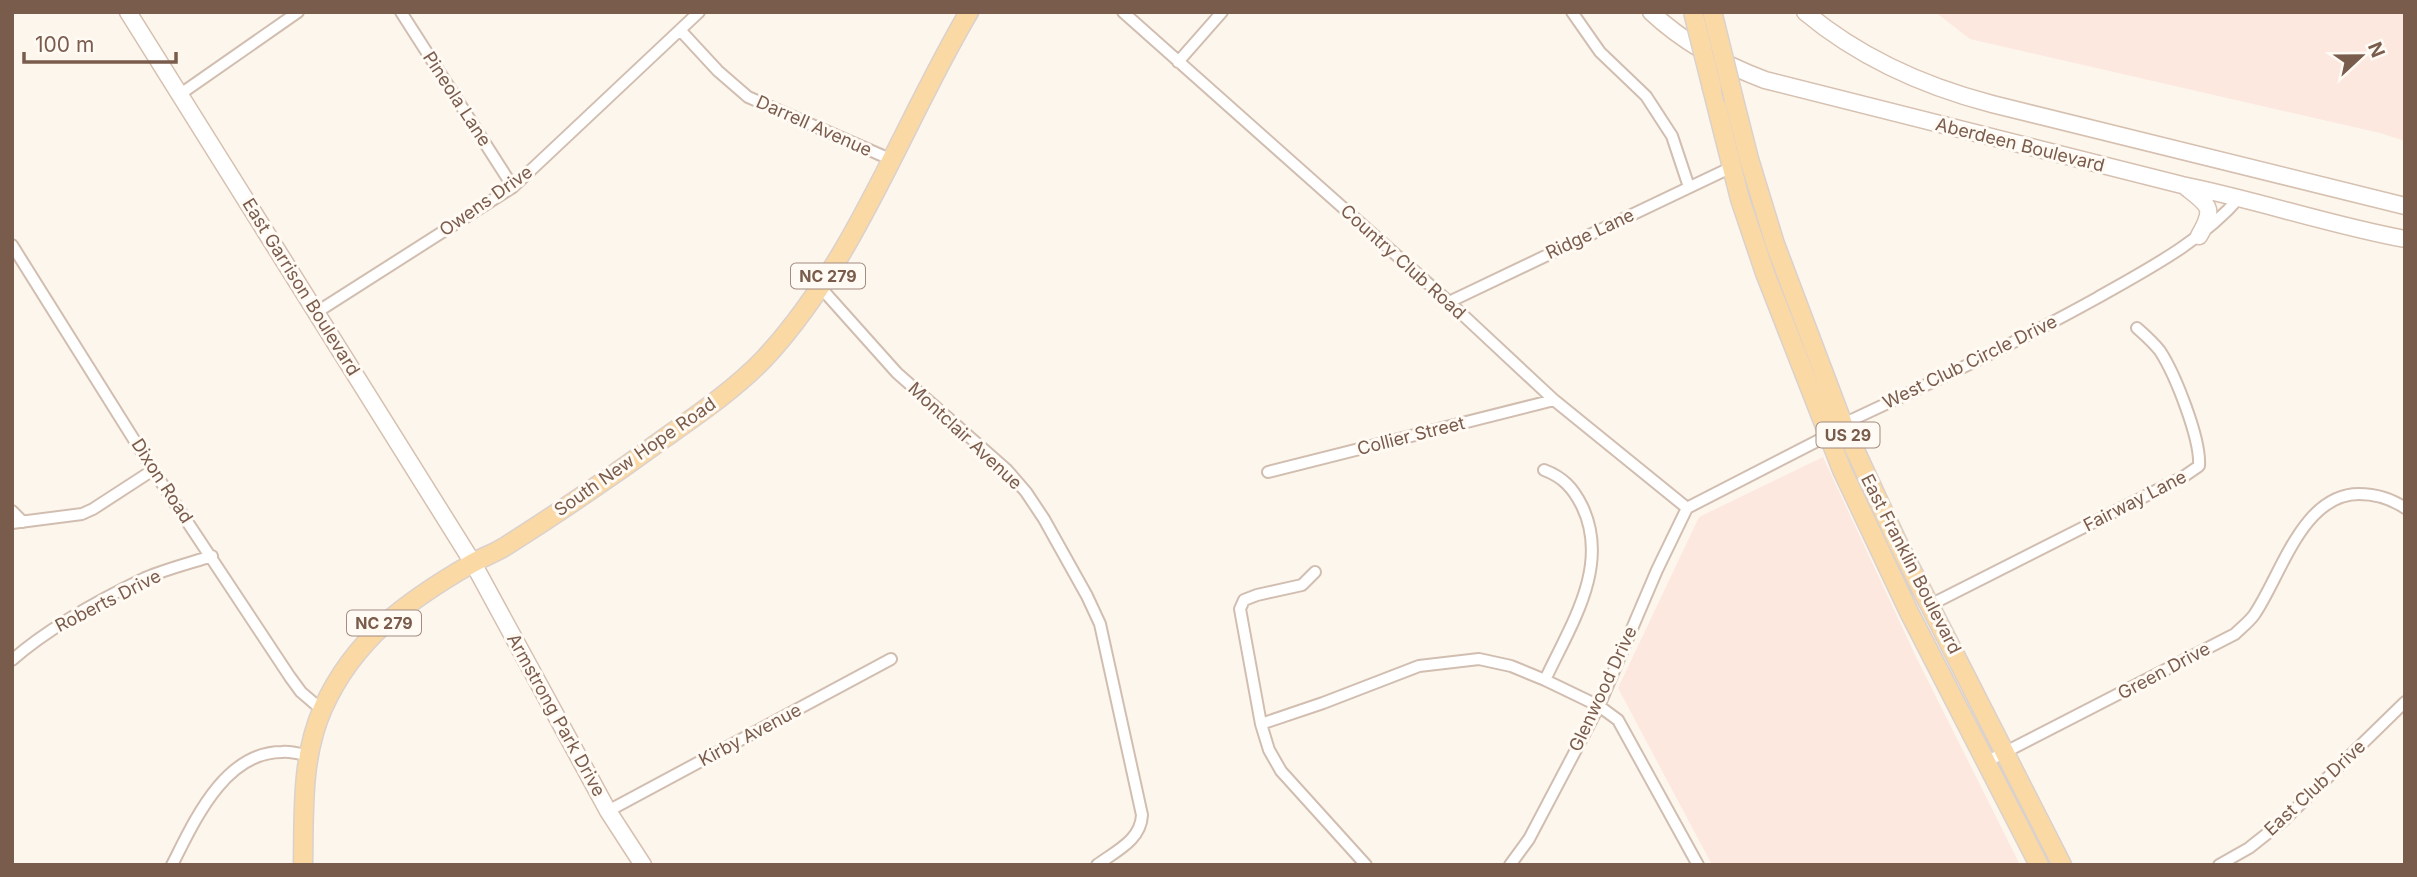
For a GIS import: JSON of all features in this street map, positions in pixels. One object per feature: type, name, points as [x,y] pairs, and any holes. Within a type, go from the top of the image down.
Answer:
[{"type":"main road","name":"East Garrison Boulevard","points":[[128,12],[473,563]]},
{"type":"main road","name":"South New Hope Road","points":[[303,865],[304,789],[309,756],[322,710],[345,667],[373,632],[397,612],[567,507],[734,386],[786,333],[821,288],[969,12]]},
{"type":"main road","name":"Aberdeen Boulevard","points":[[1651,12],[1698,47],[1740,71],[1765,80],[2182,185],[2240,197],[2332,224],[2405,239]]},
{"type":"main road","name":"East Franklin Boulevard","points":[[1693,12],[1732,167],[1765,273],[1836,430],[1870,486],[2062,865]]},
{"type":"main road","name":"Aberdeen Boulevard","points":[[1805,12],[1868,56],[1915,80],[1947,92],[2405,206]]},
{"type":"main road","name":"East Franklin Boulevard","points":[[1712,14],[1749,159],[1864,519],[2039,865]]},
{"type":"main road","points":[[2182,185],[2205,200],[2207,205],[2209,219],[2199,236]]},
{"type":"main road","name":"Armstrong Park Drive","points":[[473,563],[608,811],[643,865]]},
{"type":"street","points":[[178,95],[298,12]]},
{"type":"street","name":"Pineola Lane","points":[[401,12],[513,187]]},
{"type":"street","name":"Owens Drive","points":[[317,312],[513,187],[699,12]]},
{"type":"street","name":"Country Club Road","points":[[1123,12],[1554,400],[1687,508]]},
{"type":"street","points":[[1178,62],[1222,12]]},
{"type":"street","points":[[1572,12],[1600,52],[1646,96],[1672,136],[1689,187]]},
{"type":"street","name":"Darrell Avenue","points":[[681,31],[718,71],[748,97],[890,159]]},
{"type":"street","name":"Ridge Lane","points":[[1448,302],[1732,167]]},
{"type":"street","name":"West Club Circle Drive","points":[[1687,508],[1836,430],[1966,367],[2148,269],[2199,236],[2222,218],[2240,197]]},
{"type":"street","name":"Dixon Road","points":[[12,245],[153,470],[295,684],[322,710]]},
{"type":"street","name":"Montclair Avenue","points":[[821,288],[897,373],[989,453],[1026,492],[1094,609],[1106,645],[1142,816],[1142,825],[1133,839],[1097,865]]},
{"type":"street","name":"Fairway Lane","points":[[1930,605],[2200,466],[2196,440],[2170,368],[2159,350],[2137,328]]},
{"type":"street","name":"Collier Street","points":[[1268,472],[1554,400]]},
{"type":"street","points":[[12,512],[18,523],[82,514],[153,470]]},
{"type":"street","points":[[1544,470],[1559,476],[1574,492],[1588,520],[1592,547],[1591,572],[1583,598],[1545,680]]},
{"type":"street","name":"Green Drive","points":[[1986,762],[2235,634],[2256,612],[2299,534],[2313,516],[2330,502],[2352,495],[2375,494],[2405,508]]},
{"type":"street","name":"Glenwood Drive","points":[[1510,865],[1529,839],[1600,706],[1657,570],[1687,508]]},
{"type":"street","name":"Roberts Drive","points":[[12,660],[66,621],[147,577],[212,556]]},
{"type":"street","points":[[1315,572],[1302,584],[1244,600],[1240,609],[1261,724],[1269,750],[1281,771],[1366,865]]},
{"type":"street","name":"Kirby Avenue","points":[[608,811],[891,659]]},
{"type":"street","points":[[1261,724],[1419,666],[1450,660],[1479,659],[1511,666],[1600,706],[1618,720],[1699,865]]},
{"type":"street","name":"East Club Drive","points":[[2219,865],[2249,848],[2292,813],[2405,702]]},
{"type":"street","points":[[173,865],[204,805],[231,774],[247,763],[274,752],[309,756]]},
{"type":"shaded area","points":[[1935,12],[2405,12],[2405,141],[1970,39]]},
{"type":"shaded area","points":[[1823,457],[1917,659],[2020,865],[1712,865],[1618,688],[1699,517]]}]
